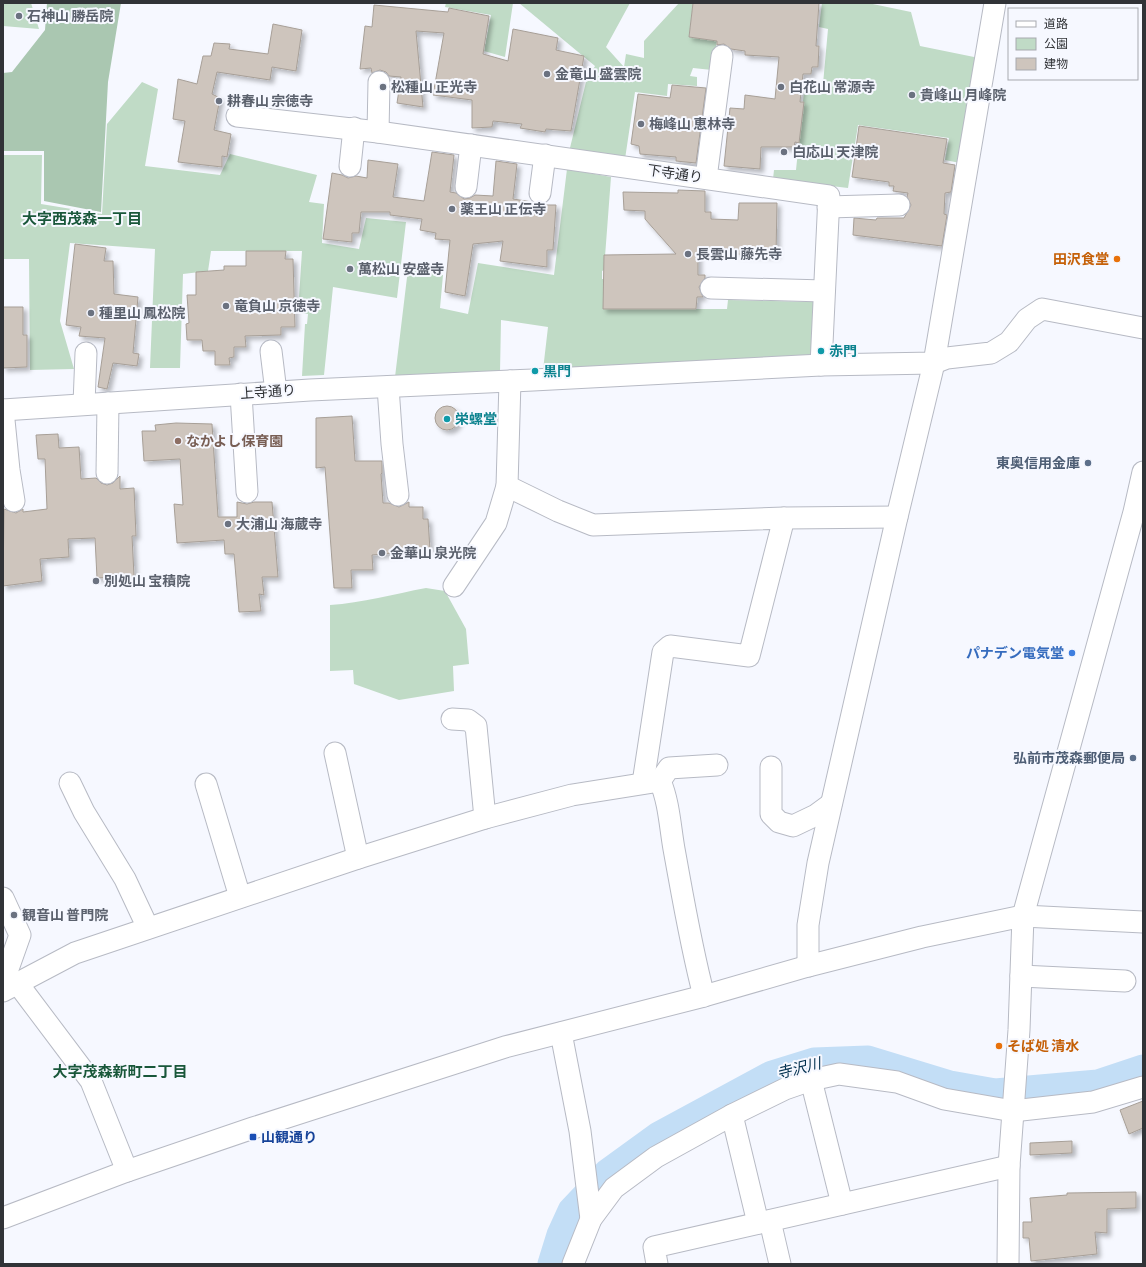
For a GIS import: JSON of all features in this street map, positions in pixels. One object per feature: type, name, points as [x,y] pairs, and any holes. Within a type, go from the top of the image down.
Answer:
[{"type":"street","points":[[808,966],[809,917],[818,863],[896,517],[934,364],[995,3]]},
{"type":"street","points":[[706,178],[722,56]]},
{"type":"street","points":[[378,132],[379,82]]},
{"type":"street","name":"下寺通り","points":[[236,116],[354,128],[829,196],[828,207]]},
{"type":"street","points":[[350,166],[354,128]]},
{"type":"street","points":[[466,187],[471,145]]},
{"type":"street","points":[[540,193],[545,156]]},
{"type":"street","points":[[821,365],[828,207],[899,205]]},
{"type":"street","points":[[711,288],[824,291]]},
{"type":"street","name":"上寺通り","points":[[3,410],[388,386],[821,365],[934,364],[947,358],[991,353],[1009,342],[1027,318],[1042,309],[1143,328]]},
{"type":"street","points":[[271,351],[276,392]]},
{"type":"street","points":[[84,404],[86,353]]},
{"type":"street","points":[[454,586],[496,523],[507,486],[510,381]]},
{"type":"street","points":[[388,386],[392,444],[398,496]]},
{"type":"street","points":[[241,394],[246,492]]},
{"type":"street","points":[[107,473],[108,403]]},
{"type":"street","points":[[3,410],[9,470],[14,501]]},
{"type":"street","points":[[1008,1264],[1009,1166],[1016,1079],[1023,916],[1139,513],[1143,472]]},
{"type":"street","points":[[507,486],[558,511],[593,525],[784,518],[896,517]]},
{"type":"street","points":[[652,782],[663,652],[670,646],[749,656],[784,518]]},
{"type":"street","points":[[452,718],[468,720],[476,726],[485,818]]},
{"type":"street","points":[[335,753],[358,858]]},
{"type":"street","points":[[8,986],[75,953],[358,858],[485,818],[572,795],[652,782],[669,768],[717,765]]},
{"type":"street","points":[[771,767],[771,814],[779,822],[793,826],[807,820],[831,804]]},
{"type":"street","points":[[652,782],[666,795],[693,954],[704,996]]},
{"type":"street","points":[[70,783],[84,812],[125,879],[148,928]]},
{"type":"street","points":[[206,784],[240,897]]},
{"type":"street","points":[[3,898],[20,935],[8,986]]},
{"type":"street","points":[[3,1218],[127,1171],[254,1128],[505,1047],[704,996],[808,966],[922,937],[1023,916],[1143,922]]},
{"type":"street","points":[[1021,976],[1125,981]]},
{"type":"street","points":[[8,986],[91,1081],[127,1171]]},
{"type":"street","points":[[561,1033],[580,1131],[591,1219]]},
{"type":"street","points":[[573,1264],[591,1219],[614,1188],[650,1162],[732,1115],[785,1089],[811,1080],[839,1074],[897,1082],[944,1099],[1013,1107],[1093,1102],[1143,1087]]},
{"type":"street","points":[[811,1080],[842,1204]]},
{"type":"street","points":[[732,1115],[764,1222],[780,1264]]},
{"type":"street","points":[[657,1264],[654,1247],[1009,1166]]},
{"type":"green space","name":"石神山 勝岳院","points":[[3,3],[31,3],[39,29],[3,26]]},
{"type":"green space","points":[[47,3],[121,3],[108,82],[101,212],[44,201],[44,151],[3,151],[3,73],[12,72],[45,30]]},
{"type":"green space","points":[[446,3],[513,3],[505,57],[484,51],[491,15],[445,7]]},
{"type":"green space","points":[[519,3],[630,3],[606,47],[624,67],[626,54],[644,58],[644,41],[679,3],[693,3],[689,37],[717,41],[712,70],[693,68],[690,76],[697,77],[697,86],[668,84],[667,96],[635,92],[625,159],[569,152],[586,82],[595,66]]},
{"type":"green space","points":[[822,3],[868,3],[911,12],[920,46],[979,58],[960,163],[945,160],[949,138],[858,125],[848,188],[773,179],[774,170],[796,170],[805,82],[823,84],[828,29],[819,27]]},
{"type":"green space","points":[[142,82],[158,89],[145,166],[220,175],[230,154],[317,175],[309,202],[324,204],[322,243],[359,249],[366,218],[406,222],[397,298],[333,287],[324,375],[302,376],[305,324],[307,324],[308,314],[300,313],[299,298],[302,251],[211,251],[208,271],[183,274],[180,368],[150,368],[155,249],[70,243],[60,321],[74,369],[30,370],[29,259],[3,259],[3,155],[42,155],[41,204],[102,214],[107,124]]},
{"type":"green space","points":[[567,169],[611,177],[604,270],[602,271],[602,279],[604,279],[604,309],[727,309],[728,300],[815,302],[812,357],[543,370],[548,327],[501,320],[500,372],[395,377],[408,269],[443,275],[440,308],[468,314],[478,263],[554,275]]},
{"type":"green space","points":[[426,588],[445,591],[466,629],[469,664],[453,666],[454,691],[399,700],[354,684],[353,670],[330,671],[330,605],[366,600]]},
{"type":"building","points":[[693,3],[819,3],[816,46],[819,46],[818,67],[812,67],[811,74],[803,74],[800,102],[804,102],[799,143],[795,142],[794,147],[761,147],[760,169],[724,166],[730,108],[744,109],[745,95],[775,99],[779,57],[745,55],[745,51],[731,49],[724,44],[717,45],[717,41],[689,37]]},
{"type":"building","points":[[374,5],[448,12],[449,8],[489,16],[483,54],[508,61],[513,29],[558,38],[556,50],[584,56],[571,131],[546,129],[545,132],[520,128],[522,124],[493,121],[492,127],[472,128],[472,100],[433,95],[444,33],[416,31],[423,107],[397,103],[401,77],[389,76],[386,72],[380,70],[372,73],[371,68],[360,69],[365,26],[372,27]]},
{"type":"building","points":[[273,24],[302,30],[296,71],[272,67],[270,80],[217,72],[212,94],[220,98],[214,130],[231,134],[227,157],[222,156],[222,167],[178,162],[185,121],[173,119],[178,79],[197,84],[203,56],[211,56],[214,43],[230,44],[229,49],[268,54]]},
{"type":"building","points":[[672,85],[706,88],[696,163],[676,161],[676,157],[640,154],[639,146],[631,144],[638,94],[670,98]]},
{"type":"building","points":[[859,126],[947,139],[943,163],[955,165],[951,192],[945,193],[944,214],[947,215],[942,246],[853,235],[854,218],[876,220],[877,218],[904,218],[911,205],[907,197],[908,193],[893,191],[894,186],[889,186],[889,182],[852,177]]},
{"type":"building","points":[[432,152],[454,155],[450,192],[456,193],[464,199],[475,195],[493,196],[496,161],[517,164],[513,199],[532,202],[538,205],[556,205],[553,250],[547,250],[547,267],[500,261],[503,241],[473,244],[465,296],[445,292],[450,240],[435,239],[436,233],[420,230],[422,219],[390,215],[390,212],[361,212],[359,233],[352,233],[352,242],[323,239],[332,173],[348,178],[356,176],[367,178],[368,160],[398,164],[393,197],[424,201]]},
{"type":"building","points":[[678,190],[705,191],[705,212],[711,212],[711,219],[738,220],[739,203],[777,203],[776,255],[736,254],[737,249],[698,250],[698,275],[705,275],[705,278],[699,287],[703,297],[697,297],[696,309],[603,309],[604,255],[676,254],[645,219],[645,211],[624,210],[623,192],[678,193]]},
{"type":"building","points":[[75,244],[106,248],[104,261],[113,261],[114,294],[138,297],[133,353],[139,354],[137,366],[113,363],[107,389],[98,387],[105,338],[79,336],[81,327],[66,325]]},
{"type":"building","points":[[246,251],[286,251],[285,259],[293,259],[295,327],[281,327],[281,335],[245,336],[246,347],[234,347],[234,357],[229,358],[230,365],[215,365],[215,351],[203,351],[202,340],[187,340],[186,324],[189,323],[187,295],[196,295],[196,272],[224,270],[224,266],[246,266]]},
{"type":"building","points":[[3,307],[23,307],[23,335],[27,335],[27,367],[3,368]]},
{"type":"building","name":"栄螺堂","points":[[447,406],[455,410],[459,418],[455,426],[447,430],[439,426],[435,418],[439,410]]},
{"type":"building","points":[[352,416],[355,461],[382,461],[381,474],[383,503],[389,503],[399,507],[409,502],[409,507],[423,507],[423,519],[428,519],[430,550],[372,555],[373,570],[351,570],[352,588],[334,588],[325,467],[316,468],[316,418]]},
{"type":"building","points":[[176,423],[212,424],[218,517],[237,517],[237,502],[247,504],[254,502],[272,502],[278,577],[262,577],[264,595],[259,594],[261,611],[239,612],[234,554],[225,554],[224,540],[177,543],[174,504],[183,505],[180,459],[144,461],[142,431],[156,431],[155,425]]},
{"type":"building","points":[[58,434],[59,448],[79,447],[81,479],[96,478],[101,483],[107,485],[113,483],[120,476],[120,489],[134,488],[136,536],[132,536],[134,576],[97,578],[95,538],[68,539],[69,557],[40,559],[42,581],[3,586],[4,509],[16,513],[23,509],[23,512],[47,509],[45,459],[38,459],[36,435]]},
{"type":"building","points":[[1143,1101],[1143,1128],[1129,1134],[1120,1110]]},
{"type":"building","points":[[1072,1141],[1072,1153],[1030,1155],[1030,1143]]},
{"type":"building","points":[[1136,1192],[1136,1208],[1107,1209],[1107,1233],[1095,1232],[1097,1254],[1031,1261],[1029,1238],[1023,1238],[1023,1222],[1032,1222],[1030,1198],[1067,1195],[1067,1193]]},
{"type":"waterway","name":"寺沢川","points":[[552,1264],[561,1235],[572,1211],[608,1173],[659,1136],[772,1075],[814,1062],[868,1060],[950,1085],[995,1093],[1098,1084],[1143,1069]]},
{"type":"place","name":"石神山 勝岳院","points":[[19,16]]},
{"type":"place","name":"金竜山 盛雲院","points":[[547,74]]},
{"type":"place","name":"松種山 正光寺","points":[[383,87]]},
{"type":"place","name":"白花山 常源寺","points":[[781,87]]},
{"type":"place","name":"貴峰山 月峰院","points":[[912,95]]},
{"type":"place","name":"耕春山 宗徳寺","points":[[219,101]]},
{"type":"place","name":"梅峰山 恵林寺","points":[[641,124]]},
{"type":"place","name":"白応山 天津院","points":[[784,152]]},
{"type":"place","name":"薬王山 正伝寺","points":[[452,209]]},
{"type":"place","name":"長雲山 藤先寺","points":[[688,254]]},
{"type":"place","name":"田沢食堂","points":[[1117,259]]},
{"type":"place","name":"萬松山 安盛寺","points":[[350,269]]},
{"type":"place","name":"竜負山 京徳寺","points":[[226,306]]},
{"type":"place","name":"種里山 鳳松院","points":[[91,313]]},
{"type":"place","name":"赤門","points":[[821,351]]},
{"type":"place","name":"黒門","points":[[535,371]]},
{"type":"place","name":"栄螺堂","points":[[447,419]]},
{"type":"place","name":"なかよし保育園","points":[[178,441]]},
{"type":"place","name":"東奥信用金庫","points":[[1088,463]]},
{"type":"place","name":"大浦山 海蔵寺","points":[[228,524]]},
{"type":"place","name":"金華山 泉光院","points":[[382,553]]},
{"type":"place","name":"別処山 宝積院","points":[[96,581]]},
{"type":"place","name":"パナデン電気堂","points":[[1072,653]]},
{"type":"place","name":"弘前市茂森郵便局","points":[[1133,758]]},
{"type":"place","name":"観音山 普門院","points":[[14,915]]},
{"type":"place","name":"そば処 清水","points":[[999,1046]]},
{"type":"place","name":"山観通り","points":[[253,1137]]},
{"type":"district","name":"大字西茂森一丁目","points":[[82,219]]},
{"type":"district","name":"大字茂森新町二丁目","points":[[120,1072]]}]
